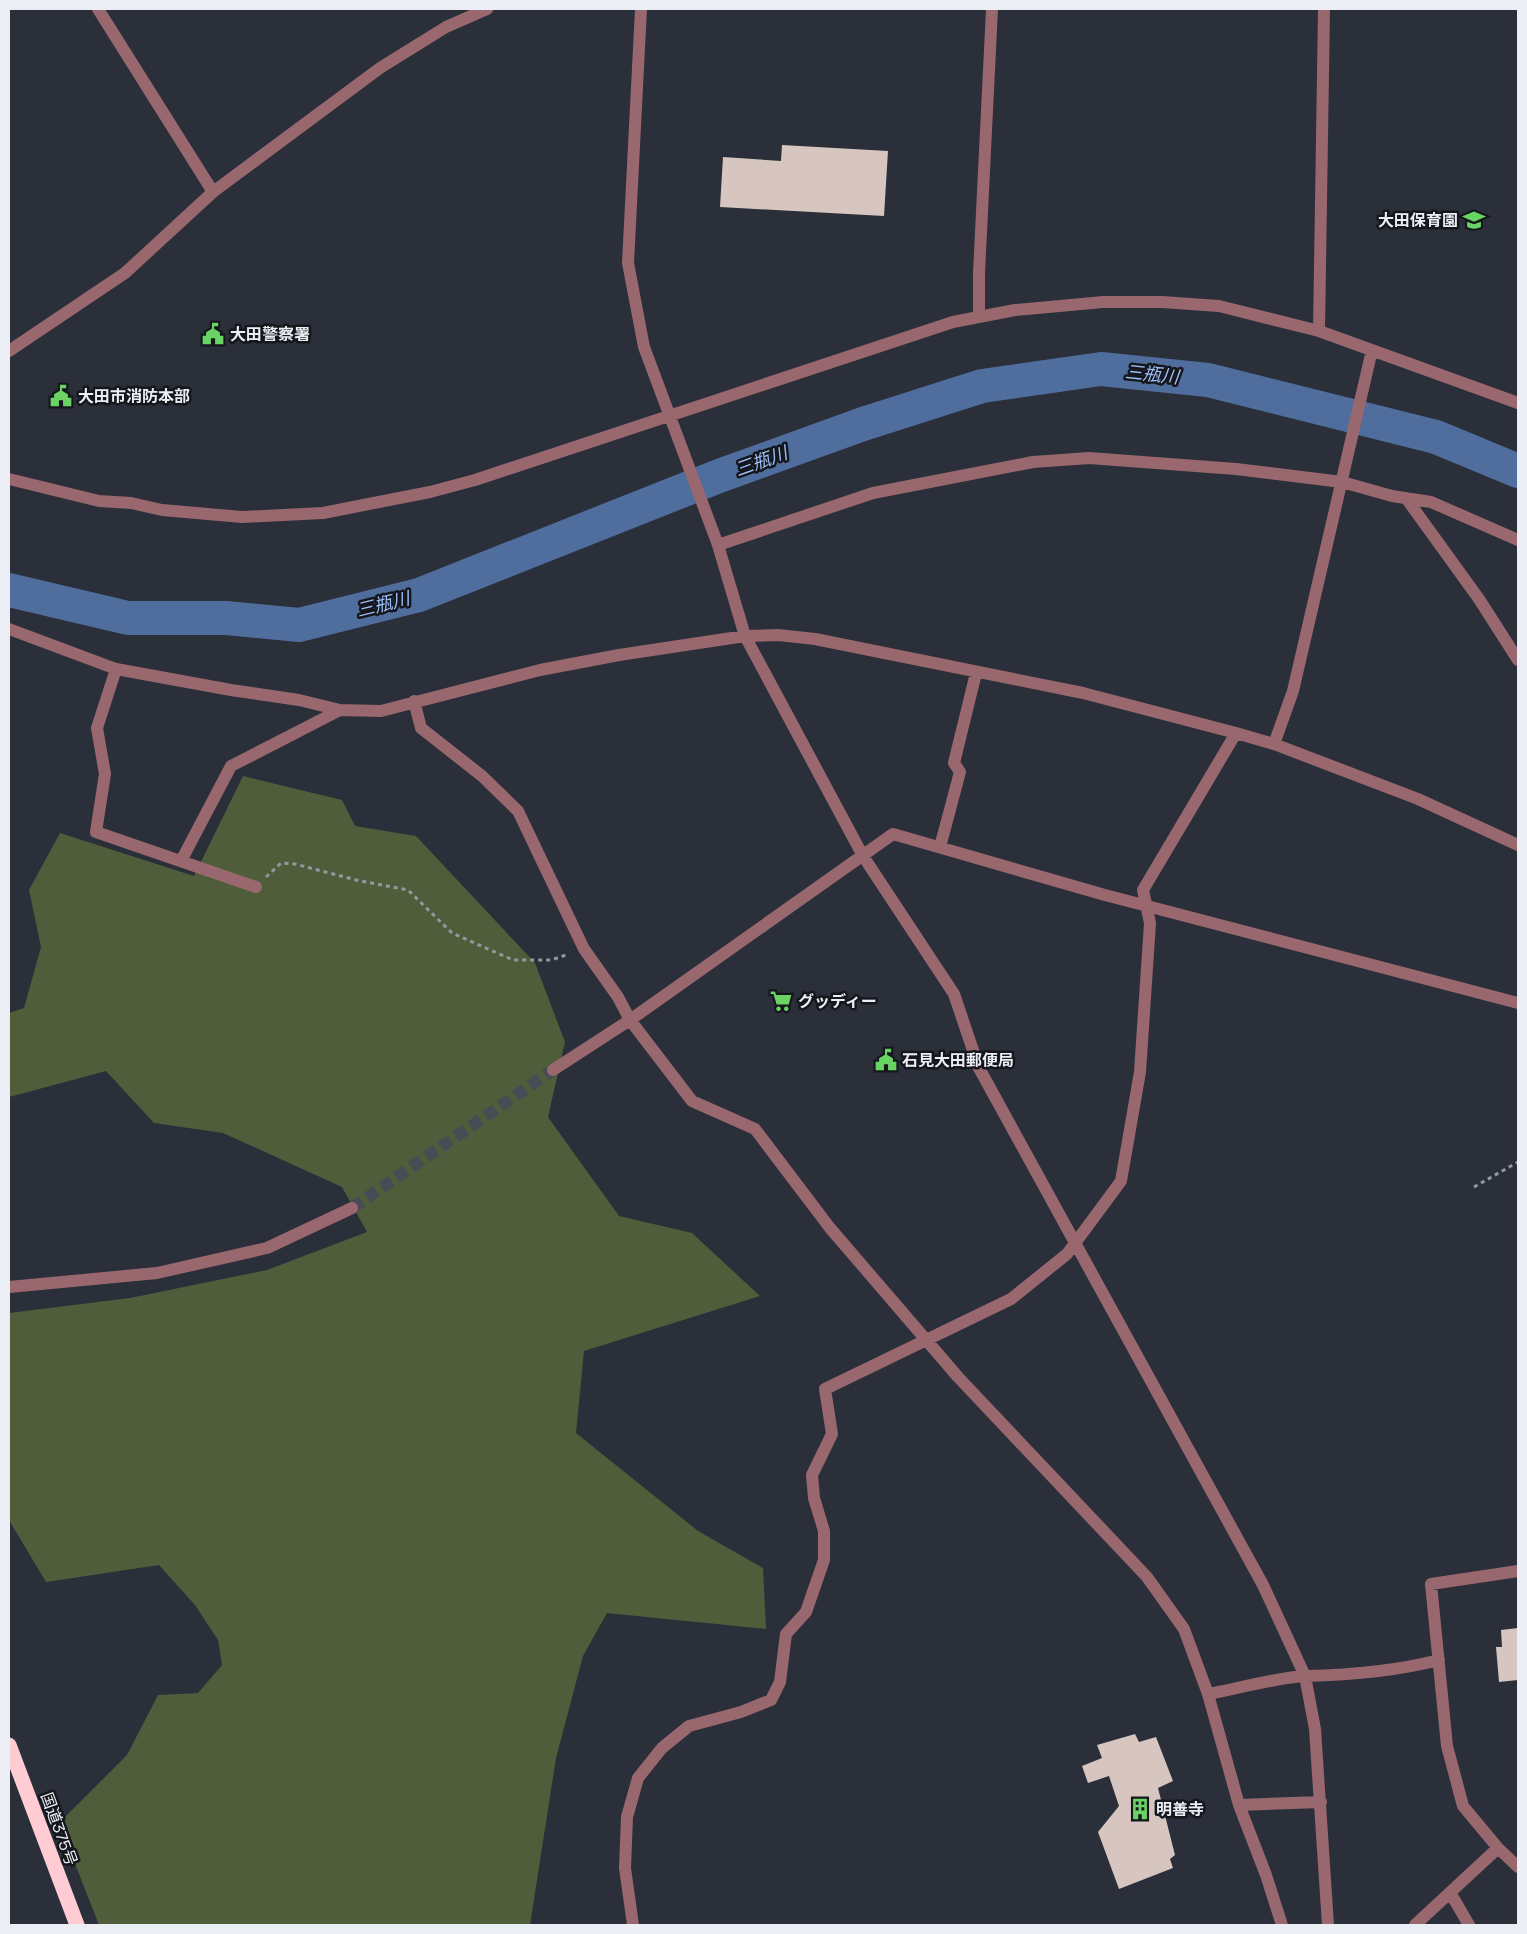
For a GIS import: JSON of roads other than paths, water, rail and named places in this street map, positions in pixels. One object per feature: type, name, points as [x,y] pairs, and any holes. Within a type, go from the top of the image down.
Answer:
[{"type":"highway","name":"国道375号","points":[[9,1745],[77,1925]]},
{"type":"street","points":[[98,9],[213,192]]},
{"type":"street","points":[[9,351],[125,273],[213,192],[380,68],[446,27],[487,9]]},
{"type":"street","points":[[641,9],[628,263],[644,347],[718,545],[745,636],[863,856],[954,994],[979,1068],[1263,1585],[1305,1676],[1315,1729],[1328,1925]]},
{"type":"street","points":[[979,316],[979,274],[992,9]]},
{"type":"street","points":[[1319,331],[1324,9]]},
{"type":"street","points":[[9,479],[99,501],[131,503],[162,510],[242,517],[323,513],[430,492],[475,480],[929,329],[979,316],[1015,310],[1103,302],[1162,302],[1219,306],[1319,331],[1518,402]]},
{"type":"street","points":[[1274,744],[1293,691],[1372,350]]},
{"type":"street","points":[[718,545],[873,493],[1033,462],[1090,458],[1150,461],[1297,475],[1342,482],[1406,498],[1431,502],[1518,540]]},
{"type":"street","points":[[1406,498],[1479,599],[1518,660]]},
{"type":"street","points":[[9,629],[116,669],[299,700],[340,710],[381,711],[548,668],[620,655],[745,636],[778,635],[815,638],[1132,704],[1236,732],[1274,744],[1418,799],[1518,845]]},
{"type":"street","points":[[116,669],[97,728],[105,774],[96,832],[256,887]]},
{"type":"street","points":[[940,847],[960,772],[954,763],[976,673]]},
{"type":"street","points":[[414,701],[421,728],[482,776],[518,811],[584,949],[618,997],[630,1020],[692,1101],[755,1129],[830,1228],[958,1377],[1147,1577],[1184,1629],[1208,1694],[1239,1805],[1266,1875],[1282,1925]]},
{"type":"street","points":[[180,861],[231,766],[340,710]]},
{"type":"street","points":[[633,1925],[625,1868],[627,1817],[638,1778],[662,1748],[689,1726],[740,1712],[771,1700],[780,1682],[786,1634],[806,1612],[824,1560],[824,1531],[814,1498],[812,1475],[832,1434],[825,1389],[929,1341],[1011,1299],[1067,1254],[1121,1181],[1140,1072],[1150,923],[1148,906],[1143,890],[1236,732]]},
{"type":"street","points":[[553,1070],[630,1020],[893,834],[1148,906],[1518,1003]]},
{"type":"street","points":[[9,1287],[156,1273],[267,1248],[352,1208]]},
{"type":"street","points":[[1518,1570],[1431,1584],[1447,1746],[1463,1806],[1498,1848],[1518,1867]]},
{"type":"street","points":[[1208,1694],[1305,1676],[1323,1677],[1407,1667],[1439,1660]]},
{"type":"street","points":[[1239,1805],[1321,1802]]},
{"type":"street","points":[[1415,1925],[1451,1894],[1498,1848]]},
{"type":"street","points":[[1451,1894],[1469,1925]]},
{"type":"waterway","name":"三瓶川","points":[[9,590],[128,618],[226,618],[299,625],[419,595],[719,476],[863,424],[982,386],[1101,369],[1208,380],[1436,437],[1518,471]]},
{"type":"tunnel","points":[[352,1208],[553,1070]]},
{"type":"place","name":"大田保育園","points":[[1474,220]]},
{"type":"place","name":"大田警察署","points":[[213,334]]},
{"type":"place","name":"大田市消防本部","points":[[61,396]]},
{"type":"place","name":"グッディー","points":[[781,1001]]},
{"type":"place","name":"石見大田郵便局","points":[[886,1060]]},
{"type":"place","name":"明善寺","points":[[1140,1809]]}]
